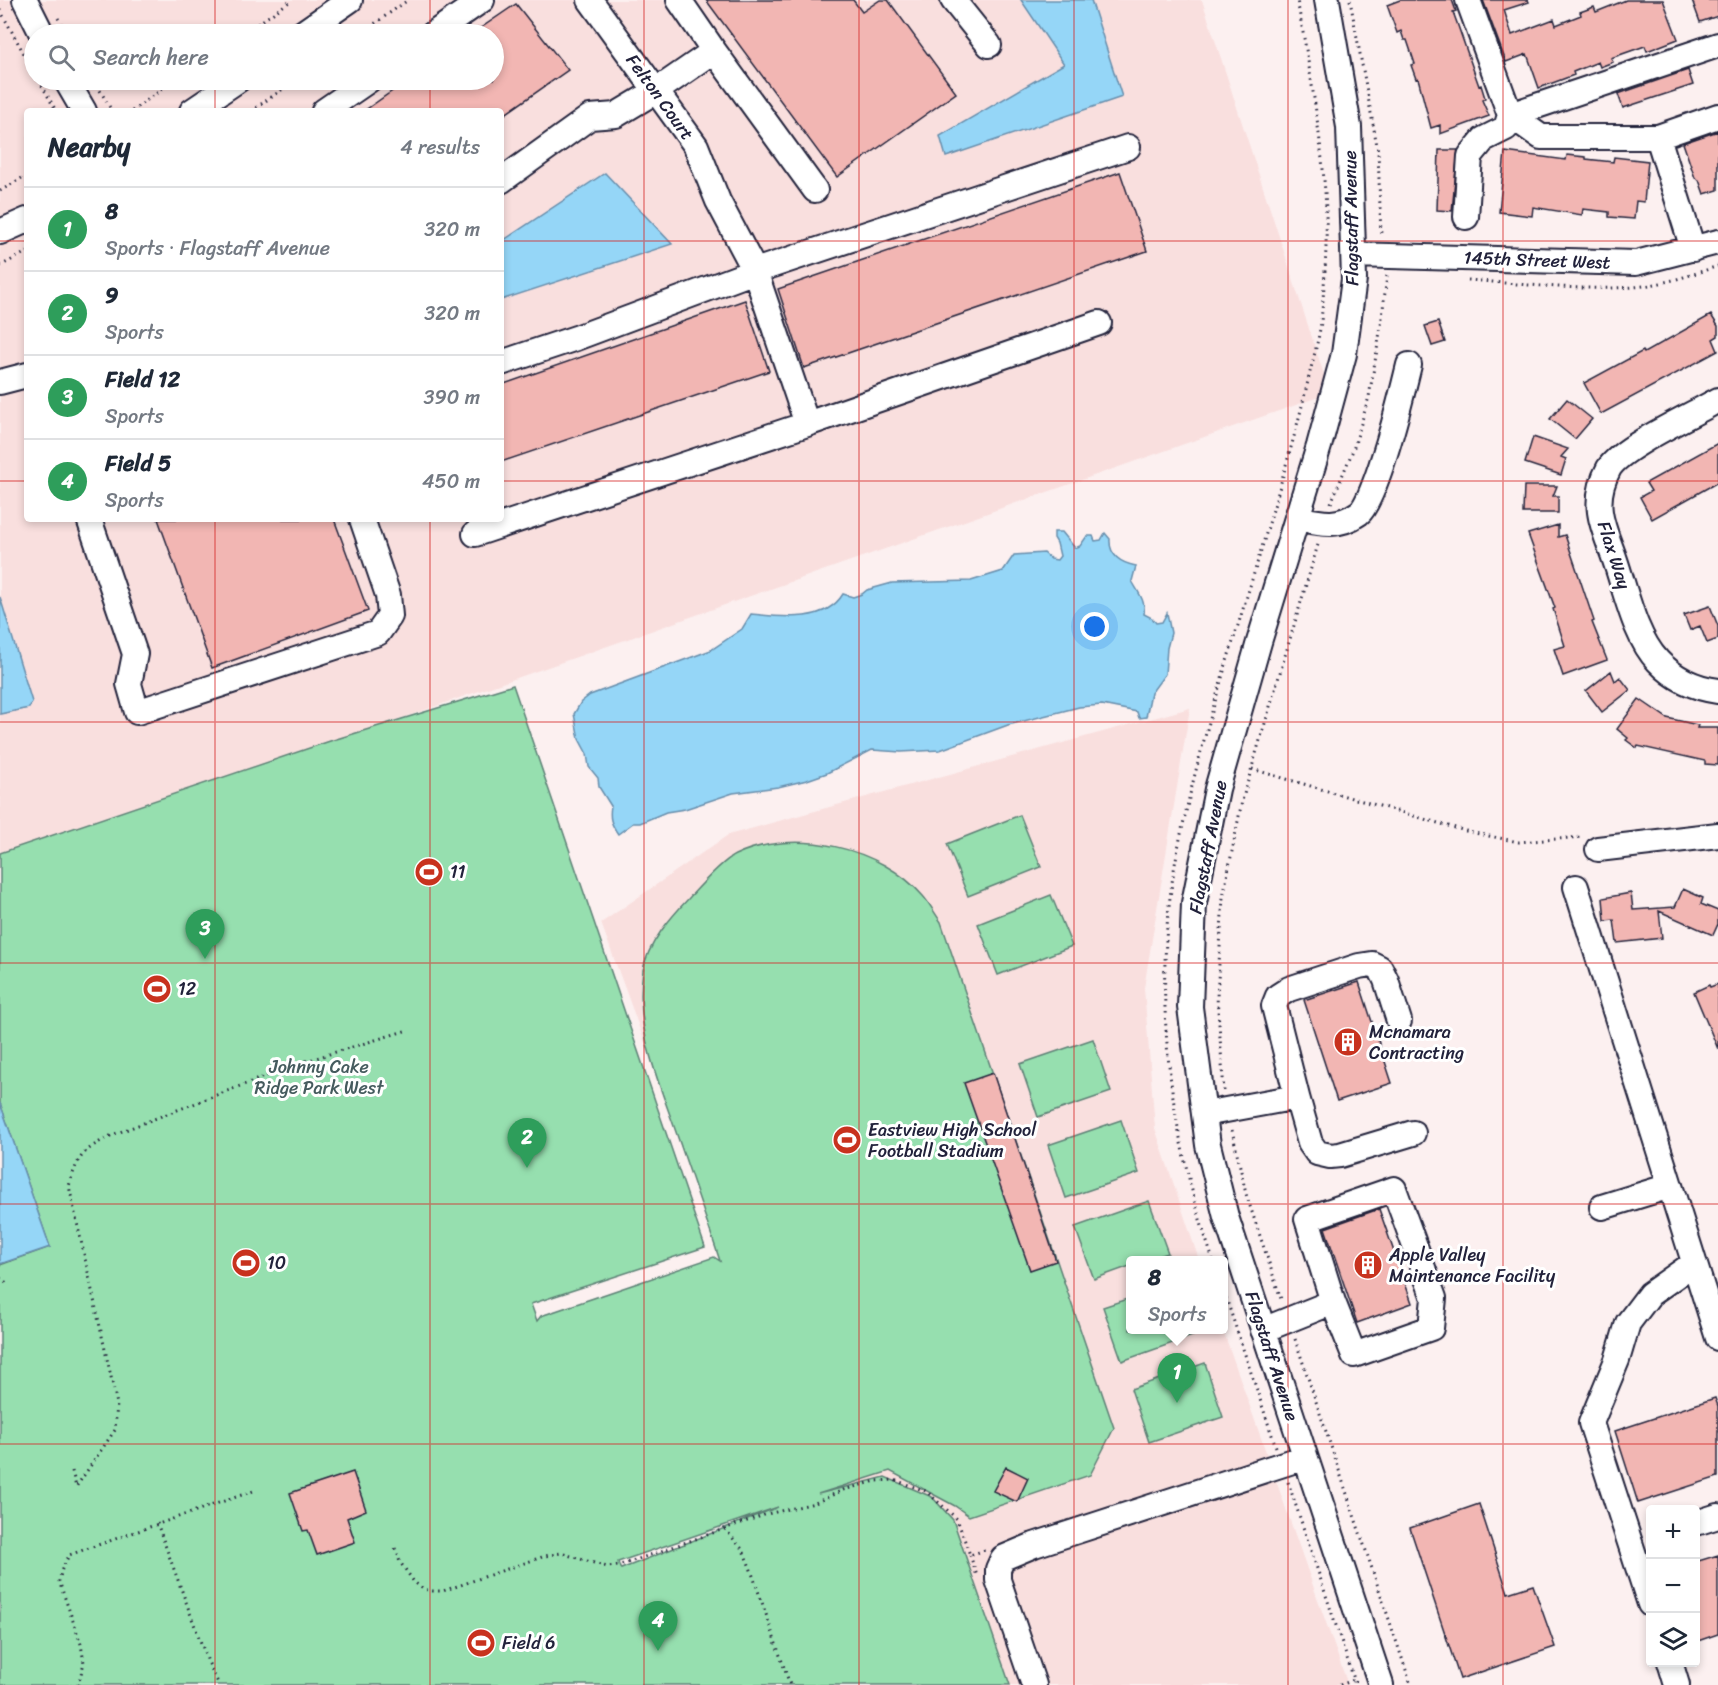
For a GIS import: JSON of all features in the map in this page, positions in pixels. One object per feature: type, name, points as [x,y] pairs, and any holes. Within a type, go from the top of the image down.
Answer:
[{"type":"street","points":[[25,0],[37,24]]},
{"type":"street","points":[[321,24],[350,0]]},
{"type":"street","points":[[447,24],[482,0]]},
{"type":"street","name":"Felton Court","points":[[590,0],[696,146],[718,201],[755,271],[807,424]]},
{"type":"street","points":[[679,0],[815,190]]},
{"type":"street","points":[[953,0],[989,45]]},
{"type":"street","name":"Flagstaff Avenue","points":[[1326,0],[1349,127],[1354,279],[1344,354],[1217,789],[1194,903],[1190,1007],[1208,1144],[1226,1217],[1263,1330],[1293,1460],[1381,1685]]},
{"type":"street","points":[[1468,0],[1510,116],[1541,137],[1658,137],[1718,116]]},
{"type":"street","points":[[1510,116],[1718,45]]},
{"type":"street","points":[[504,179],[590,117],[616,116],[714,51]]},
{"type":"street","points":[[72,90],[82,108]]},
{"type":"street","points":[[196,108],[223,90]]},
{"type":"street","points":[[328,108],[350,90]]},
{"type":"street","points":[[1466,217],[1470,156],[1484,139],[1506,128],[1510,116]]},
{"type":"street","points":[[1658,137],[1693,249]]},
{"type":"street","points":[[504,362],[576,338],[755,271],[1128,147]]},
{"type":"street","points":[[0,232],[24,221]]},
{"type":"street","name":"145th Street West","points":[[1354,255],[1636,262],[1718,242]]},
{"type":"street","points":[[475,534],[807,424],[1099,323]]},
{"type":"street","points":[[1297,518],[1325,524],[1343,522],[1361,511],[1372,489],[1393,430],[1409,365]]},
{"type":"street","points":[[0,382],[24,376]]},
{"type":"street","name":"Flax Way","points":[[1718,400],[1633,447],[1615,460],[1604,479],[1599,502],[1606,533],[1648,650],[1664,668],[1683,681],[1696,687],[1718,691]]},
{"type":"street","points":[[89,522],[135,654],[129,684],[137,712],[378,633],[390,616],[388,595],[363,522]]},
{"type":"street","points":[[1593,843],[1718,835]]},
{"type":"street","points":[[1576,887],[1718,1338]]},
{"type":"street","points":[[1399,1021],[1386,980],[1380,968],[1372,964],[1359,966],[1289,989],[1278,996],[1274,1006],[1310,1143],[1317,1153],[1330,1156],[1340,1155],[1413,1133]]},
{"type":"street","points":[[1204,1114],[1297,1097]]},
{"type":"street","points":[[1602,1207],[1670,1186]]},
{"type":"street","points":[[1394,1189],[1434,1298],[1431,1328],[1354,1355],[1333,1302],[1307,1219],[1394,1189]]},
{"type":"street","points":[[1646,1576],[1641,1540],[1591,1423],[1617,1360],[1628,1323],[1650,1294],[1694,1263]]},
{"type":"street","points":[[1263,1330],[1333,1302]]},
{"type":"street","points":[[1034,1685],[998,1580],[998,1569],[1003,1558],[1034,1545],[1293,1460]]},
{"type":"street","points":[[1700,1521],[1718,1516]]},
{"type":"street","points":[[1672,1667],[1677,1685]]},
{"type":"path","points":[[257,24],[292,0]]},
{"type":"path","points":[[374,24],[408,0]]},
{"type":"path","points":[[1350,0],[1378,150],[1380,228],[1387,277],[1369,398],[1353,450],[1325,524],[1252,769],[1234,840],[1222,907],[1217,997],[1223,1090],[1246,1194],[1412,1685]]},
{"type":"path","points":[[0,10],[24,54]]},
{"type":"path","points":[[44,90],[54,108]]},
{"type":"path","points":[[99,90],[110,108]]},
{"type":"path","points":[[136,108],[160,90]]},
{"type":"path","points":[[255,108],[281,90]]},
{"type":"path","points":[[0,190],[24,178]]},
{"type":"path","points":[[0,266],[24,254]]},
{"type":"path","points":[[1252,769],[1469,832],[1519,842],[1593,843]]},
{"type":"path","points":[[72,1471],[76,1488],[115,1430],[117,1404],[69,1186],[74,1167],[86,1149],[112,1135],[303,1062],[408,1030]]},
{"type":"path","points":[[0,1278],[7,1283]]},
{"type":"path","points":[[1228,1302],[1293,1460],[1356,1685]]},
{"type":"path","points":[[395,1548],[400,1562],[414,1582],[423,1588],[443,1591],[545,1556],[561,1553],[607,1567],[618,1566],[767,1514],[815,1503],[843,1490],[876,1481],[894,1480],[926,1491],[957,1519],[970,1555],[992,1547]]},
{"type":"path","points":[[78,1685],[84,1663],[81,1644],[59,1581],[69,1555],[256,1490]]},
{"type":"path","points":[[157,1523],[208,1662],[219,1685]]},
{"type":"path","points":[[725,1529],[746,1558],[790,1685]]},
{"type":"path","points":[[1340,1685],[1354,1680]]},
{"type":"shaded area","points":[[0,0],[1202,0],[1330,393],[0,859]]},
{"type":"shaded area","points":[[1190,708],[1144,988],[1155,1128],[1198,1256],[1126,1256],[1126,1334],[1224,1334],[1348,1685],[1010,1685],[953,1520],[801,1498],[647,1049],[601,923],[728,835]]},
{"type":"green space","name":"Johnny Cake Ridge Park West","points":[[513,685],[705,1247],[531,1304],[537,1321],[541,1316],[714,1257],[720,1261],[655,1073],[642,1012],[643,970],[650,950],[668,922],[699,887],[717,868],[735,855],[758,847],[783,843],[809,843],[861,854],[884,865],[905,879],[928,902],[941,922],[1114,1428],[1090,1475],[969,1516],[890,1471],[818,1494],[885,1477],[932,1497],[953,1520],[1010,1685],[0,1685],[0,1265],[50,1247],[0,1103],[0,853],[330,741]],"holes":[[[778,1507],[621,1569],[618,1562]]]},
{"type":"green space","points":[[1020,815],[1041,867],[968,896],[947,844]]},
{"type":"green space","points":[[1051,895],[1072,946],[998,975],[978,924]]},
{"type":"green space","points":[[1093,1039],[1111,1092],[1038,1117],[1020,1064]]},
{"type":"green space","points":[[1121,1120],[1139,1173],[1066,1198],[1048,1145]]},
{"type":"green space","points":[[1149,1201],[1168,1253],[1159,1256],[1126,1256],[1126,1267],[1094,1279],[1075,1227]]},
{"type":"green space","points":[[1126,1299],[1126,1334],[1195,1335],[1122,1361],[1103,1307]]},
{"type":"green space","points":[[1205,1363],[1223,1417],[1149,1442],[1131,1389]]},
{"type":"water","points":[[1021,0],[1091,0],[1122,97],[946,157],[940,136],[1064,64]]},
{"type":"water","points":[[605,173],[672,244],[504,299],[504,240]]},
{"type":"water","points":[[1054,532],[1062,532],[1075,548],[1080,546],[1087,536],[1093,536],[1095,541],[1101,540],[1105,533],[1110,539],[1114,554],[1125,563],[1136,566],[1132,581],[1143,601],[1144,614],[1156,623],[1162,622],[1167,613],[1171,633],[1165,674],[1151,693],[1146,717],[1139,718],[1137,712],[1102,705],[1079,707],[1008,725],[940,750],[901,752],[872,750],[827,773],[807,780],[778,787],[733,793],[685,809],[666,812],[640,823],[633,823],[618,834],[611,821],[611,806],[599,787],[598,778],[589,767],[587,754],[579,739],[574,714],[581,702],[590,695],[711,650],[742,629],[751,614],[788,617],[814,614],[835,604],[843,594],[853,597],[867,590],[892,583],[971,581],[1003,571],[1014,555],[1044,553],[1051,559],[1057,560],[1060,556]]},
{"type":"water","points":[[0,597],[32,702],[29,708],[0,714]]},
{"type":"water","points":[[0,1103],[50,1247],[0,1264]]},
{"type":"building","points":[[706,0],[853,0],[862,12],[880,0],[888,0],[956,93],[837,177]]},
{"type":"building","points":[[1400,0],[1452,0],[1456,11],[1453,12],[1479,86],[1481,85],[1485,98],[1482,100],[1489,116],[1440,134],[1440,125],[1431,128],[1418,78],[1416,79],[1411,65],[1415,64],[1407,40],[1404,40],[1401,31],[1397,33],[1387,5]]},
{"type":"building","points":[[1483,0],[1528,0],[1529,2],[1504,10],[1512,35],[1554,19],[1556,25],[1594,7],[1596,12],[1626,0],[1663,0],[1678,39],[1647,51],[1645,46],[1611,58],[1613,62],[1600,67],[1598,62],[1573,72],[1574,75],[1539,88],[1527,54],[1506,62]]},
{"type":"building","points":[[1692,0],[1718,0],[1718,16],[1700,22]]},
{"type":"building","points":[[516,4],[568,70],[504,115],[504,108],[368,108],[394,90],[504,90],[504,24],[487,24]]},
{"type":"building","points":[[1688,70],[1693,85],[1623,108],[1618,94]]},
{"type":"building","points":[[1718,131],[1718,190],[1704,194],[1699,180],[1695,178],[1683,143]]},
{"type":"building","points":[[1439,150],[1458,150],[1452,211],[1437,210]]},
{"type":"building","points":[[1505,152],[1566,160],[1567,155],[1613,162],[1614,157],[1648,161],[1644,202],[1636,201],[1634,219],[1609,217],[1609,212],[1583,209],[1582,215],[1533,207],[1532,216],[1499,212]]},
{"type":"building","points":[[1120,172],[1147,251],[804,368],[778,289]]},
{"type":"building","points":[[745,300],[769,371],[504,461],[504,384]]},
{"type":"building","points":[[1711,315],[1718,326],[1718,336],[1713,339],[1718,351],[1601,414],[1584,383],[1643,351],[1644,353]]},
{"type":"building","points":[[1438,322],[1445,342],[1432,346],[1425,326]]},
{"type":"building","points":[[1567,399],[1592,419],[1575,439],[1550,419]]},
{"type":"building","points":[[1533,437],[1568,449],[1561,457],[1566,459],[1561,475],[1525,463]]},
{"type":"building","points":[[1718,443],[1718,482],[1652,519],[1640,497],[1651,491],[1646,483]]},
{"type":"building","points":[[1524,486],[1557,486],[1553,496],[1558,496],[1558,513],[1523,513]]},
{"type":"building","points":[[159,522],[335,522],[368,611],[212,668]]},
{"type":"building","points":[[1558,525],[1558,537],[1565,535],[1594,621],[1592,622],[1607,660],[1563,676],[1554,649],[1565,646],[1553,609],[1555,608],[1528,534]]},
{"type":"building","points":[[1710,606],[1718,626],[1718,639],[1707,643],[1700,626],[1690,630],[1684,615]]},
{"type":"building","points":[[1611,671],[1615,681],[1620,677],[1630,690],[1602,712],[1586,691]]},
{"type":"building","points":[[1639,699],[1667,718],[1698,725],[1697,728],[1718,728],[1718,765],[1705,764],[1705,761],[1638,746],[1637,748],[1626,740],[1628,738],[1617,729]]},
{"type":"building","points":[[1683,889],[1703,898],[1701,904],[1718,911],[1718,924],[1713,935],[1659,911],[1662,938],[1617,943],[1614,920],[1605,921],[1603,898],[1631,893],[1633,910],[1675,907]]},
{"type":"building","name":"Mcnamara Contracting","points":[[1359,982],[1392,1083],[1337,1101],[1304,1000]]},
{"type":"building","points":[[1718,984],[1718,1049],[1694,992],[1709,985],[1710,987]]},
{"type":"building","points":[[993,1073],[1056,1261],[1030,1270],[964,1083]]},
{"type":"building","name":"Apple Valley Maintenance Facility","points":[[1379,1209],[1412,1303],[1357,1323],[1325,1228]]},
{"type":"building","points":[[1715,1398],[1718,1406],[1718,1477],[1638,1503],[1615,1431]]},
{"type":"building","points":[[1006,1467],[1028,1478],[1017,1502],[993,1491]]},
{"type":"building","points":[[353,1472],[366,1510],[347,1518],[355,1542],[317,1555],[308,1530],[303,1531],[290,1493]]},
{"type":"building","points":[[1479,1504],[1508,1593],[1533,1585],[1555,1647],[1460,1679],[1410,1528]]},
{"type":"building","points":[[1718,1555],[1718,1634],[1700,1640],[1700,1613],[1700,1560]]},
{"type":"place","name":"11","points":[[429,872]]},
{"type":"place","name":"Field 12","points":[[205,959]]},
{"type":"place","name":"12","points":[[157,989]]},
{"type":"place","name":"Mcnamara Contracting","points":[[1348,1042]]},
{"type":"place","name":"Eastview High School Football Stadium","points":[[847,1140]]},
{"type":"place","name":"9","points":[[527,1168]]},
{"type":"place","name":"10","points":[[246,1263]]},
{"type":"place","name":"Apple Valley Maintenance Facility","points":[[1368,1265]]},
{"type":"place","name":"8","points":[[1177,1403]]},
{"type":"place","name":"Field 6","points":[[481,1643]]},
{"type":"place","name":"Field 5","points":[[658,1651]]}]
